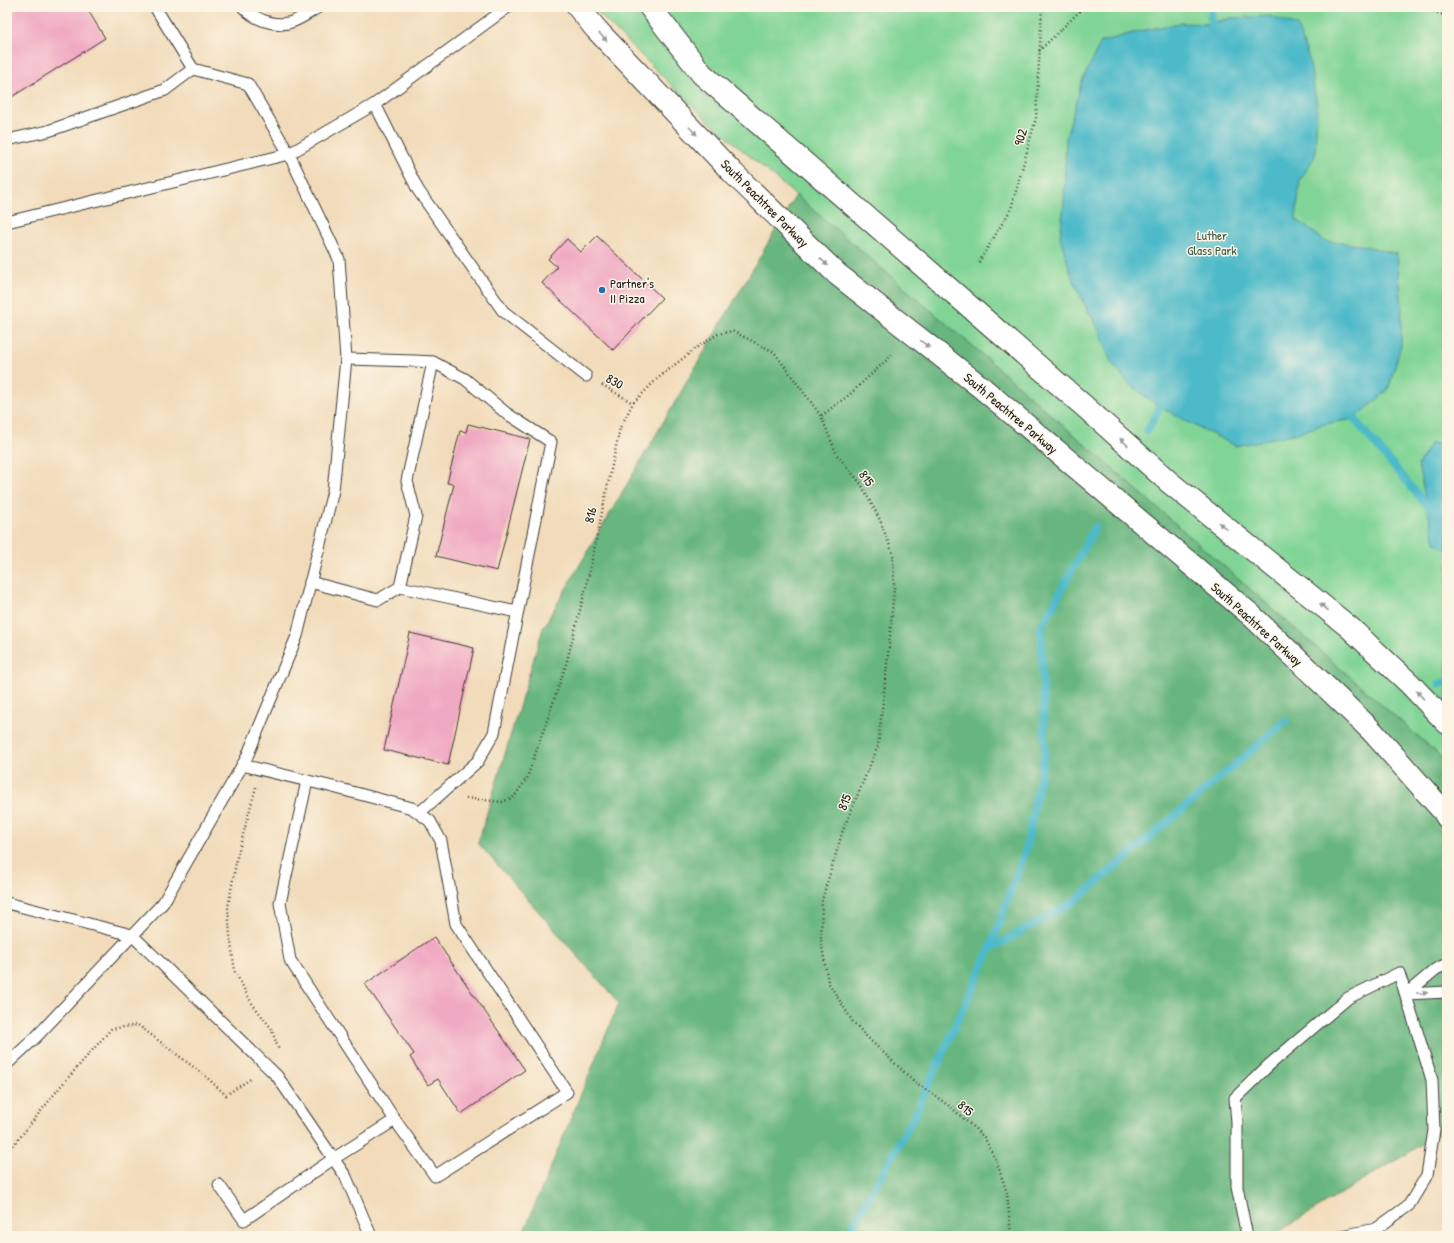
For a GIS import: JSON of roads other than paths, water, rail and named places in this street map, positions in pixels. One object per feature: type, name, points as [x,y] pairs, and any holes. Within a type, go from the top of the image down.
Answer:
[{"type":"main road","name":"South Peachtree Parkway","points":[[578,7],[596,29],[734,174],[837,274],[982,388],[1251,615],[1371,730],[1447,817]]},
{"type":"main road","points":[[650,7],[702,74],[1170,482],[1349,627],[1409,683],[1447,723]]},
{"type":"lane","points":[[7,1064],[36,1037],[162,903],[246,758],[297,636],[333,490],[346,359],[339,259],[289,154],[248,84],[193,69],[154,7]]},
{"type":"lane","points":[[243,7],[250,15],[269,22],[289,23],[319,7]]},
{"type":"lane","points":[[7,222],[289,154],[375,104],[508,7]]},
{"type":"lane","points":[[7,140],[48,131],[165,90],[193,69]]},
{"type":"lane","points":[[375,104],[418,190],[502,311],[586,376]]},
{"type":"lane","points":[[346,359],[433,362],[466,379],[506,413],[551,442],[494,733],[478,761],[419,813]]},
{"type":"lane","points":[[400,587],[416,516],[407,481],[433,362]]},
{"type":"lane","points":[[310,582],[378,600],[400,587],[517,612]]},
{"type":"lane","points":[[242,765],[307,781],[412,808],[430,821],[441,841],[456,924],[567,1092],[435,1176],[395,1120],[290,960],[280,903],[307,781]]},
{"type":"lane","points":[[7,903],[132,935],[277,1076],[346,1177],[372,1236]]},
{"type":"lane","points":[[1406,994],[1436,968],[1447,964]]},
{"type":"lane","points":[[1247,1236],[1237,1187],[1237,1123],[1235,1098],[1269,1065],[1348,998],[1399,973],[1432,1080],[1434,1130],[1427,1175],[1409,1205],[1376,1229],[1342,1236]]},
{"type":"lane","points":[[1406,994],[1447,992]]},
{"type":"lane","points":[[219,1186],[244,1220],[333,1159],[395,1120]]},
{"type":"water","points":[[1270,16],[1297,26],[1309,59],[1317,105],[1315,156],[1300,180],[1296,219],[1325,241],[1361,245],[1397,254],[1402,306],[1401,345],[1388,390],[1354,419],[1324,424],[1297,433],[1236,446],[1180,418],[1153,402],[1129,384],[1111,362],[1100,332],[1083,301],[1071,274],[1060,237],[1064,204],[1066,138],[1082,81],[1101,42],[1140,31],[1180,23],[1207,24],[1231,18]]},
{"type":"water","points":[[1447,443],[1447,550],[1435,542],[1418,465],[1430,444]]},
{"type":"waterway","points":[[1211,23],[1212,7]]},
{"type":"waterway","points":[[1147,431],[1160,407]]},
{"type":"waterway","points":[[1354,419],[1447,529]]},
{"type":"waterway","points":[[847,1236],[914,1117],[990,949],[1027,846],[1045,750],[1041,628],[1095,527]]},
{"type":"waterway","points":[[1440,684],[1447,682]]},
{"type":"waterway","points":[[990,949],[1075,901],[1286,721]]},
{"type":"place","name":"Partner's II Pizza","points":[[602,290]]},
{"type":"park label","name":"Luther Glass Park","points":[[1212,242]]}]
